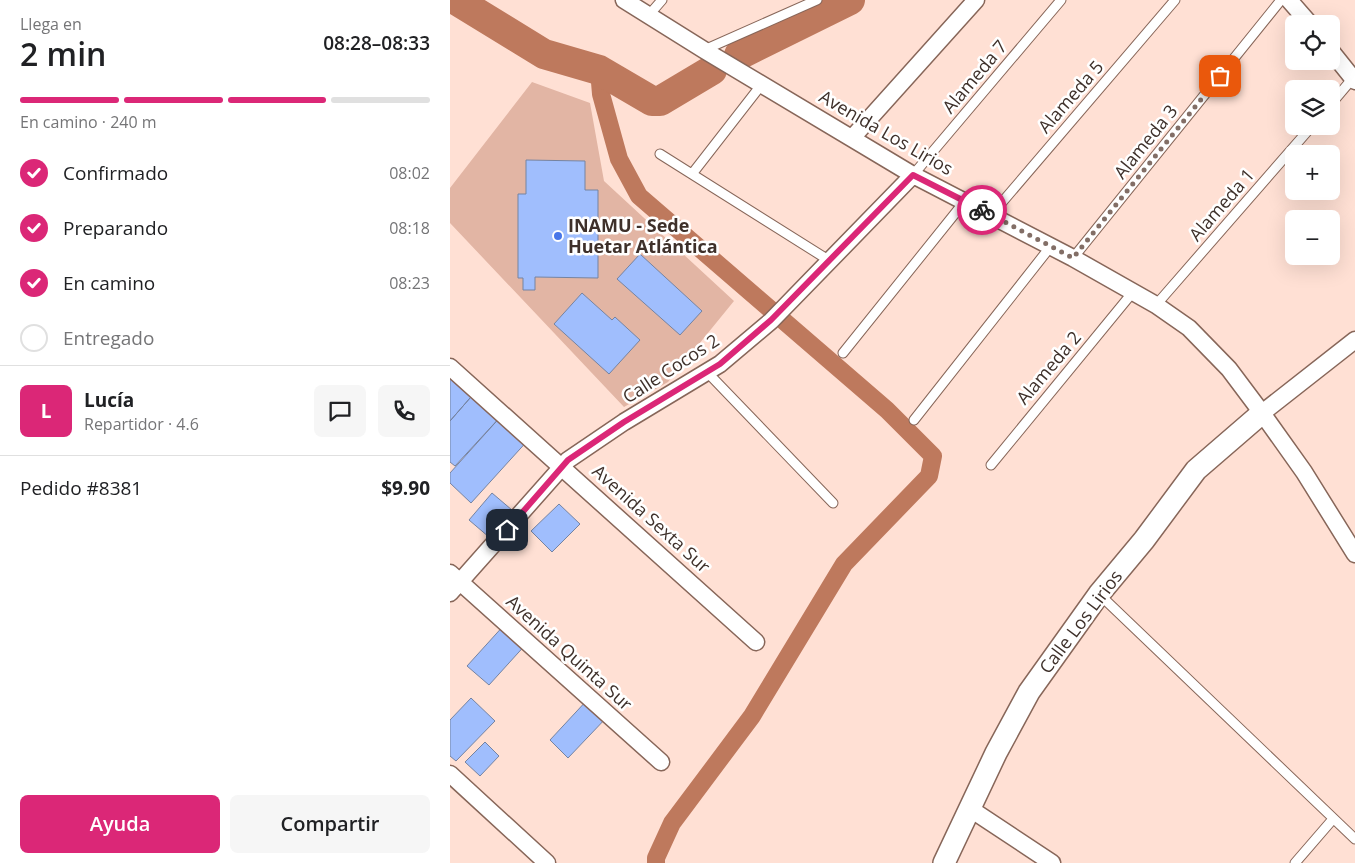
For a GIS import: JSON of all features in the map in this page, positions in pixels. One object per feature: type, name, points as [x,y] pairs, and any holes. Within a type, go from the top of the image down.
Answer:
[{"type":"street","name":"Avenida Los Lirios","points":[[624,0],[913,175],[992,214],[1073,258],[1156,305],[1189,328],[1229,369],[1262,413],[1304,472],[1355,554]]},
{"type":"street","points":[[852,138],[976,0]]},
{"type":"street","points":[[1289,0],[1302,15]]},
{"type":"street","points":[[1340,62],[1354,80]]},
{"type":"street","name":"Calle Cocos 2","points":[[453,583],[568,460],[624,422],[720,364],[800,292],[913,175]]},
{"type":"street","points":[[1262,413],[1355,340]]},
{"type":"street","name":"Avenida Sexta Sur","points":[[450,367],[756,642]]},
{"type":"street","name":"Calle Los Lirios","points":[[944,863],[969,808],[1029,692],[1100,594],[1144,540],[1196,470],[1262,413]]},
{"type":"street","name":"Avenida Quinta Sur","points":[[453,583],[661,762]]},
{"type":"street","points":[[450,774],[547,863]]},
{"type":"street","points":[[969,808],[1052,863]]},
{"type":"lane","points":[[648,16],[662,0]]},
{"type":"lane","points":[[704,50],[817,0]]},
{"type":"lane","name":"Alameda 7","points":[[913,175],[1061,0]]},
{"type":"lane","name":"Alameda 5","points":[[992,214],[1175,0]]},
{"type":"lane","name":"Alameda 3","points":[[1073,258],[1281,0]]},
{"type":"lane","points":[[1340,95],[1354,80]]},
{"type":"lane","points":[[692,174],[762,84]]},
{"type":"lane","name":"Alameda 1","points":[[1156,305],[1304,135]]},
{"type":"lane","points":[[660,154],[830,262]]},
{"type":"lane","points":[[843,353],[966,201]]},
{"type":"lane","points":[[914,420],[1051,246]]},
{"type":"lane","name":"Alameda 2","points":[[991,464],[1133,292]]},
{"type":"lane","points":[[707,372],[834,503]]},
{"type":"lane","points":[[1100,594],[1355,840]]},
{"type":"lane","points":[[1295,863],[1333,819]]},
{"type":"shaded area","points":[[532,82],[590,103],[604,181],[734,301],[668,382],[624,407],[450,223],[450,188]],"holes":[[[526,160],[585,161],[585,190],[597,278],[535,277],[534,290],[523,290],[523,278],[518,278],[518,194],[526,194]]]},
{"type":"building","name":"INAMU - Sede Huetar Atlántica","points":[[526,160],[585,161],[585,190],[598,190],[598,278],[535,277],[535,290],[523,290],[523,278],[518,278],[518,194],[526,194]]},
{"type":"building","points":[[640,254],[702,311],[680,335],[617,279]]},
{"type":"building","points":[[582,293],[612,320],[615,317],[640,340],[609,374],[554,324]]},
{"type":"building","points":[[450,368],[477,390],[450,421]]},
{"type":"building","points":[[477,390],[503,414],[455,466],[450,462],[450,421]]},
{"type":"building","points":[[503,414],[530,438],[471,503],[450,483],[450,473]]},
{"type":"building","points":[[492,493],[519,516],[496,543],[469,520]]},
{"type":"building","points":[[559,504],[580,524],[552,552],[531,531]]},
{"type":"building","points":[[506,623],[528,642],[489,685],[467,666]]},
{"type":"building","points":[[471,698],[495,721],[456,761],[450,756],[450,720]]},
{"type":"building","points":[[589,698],[608,716],[568,758],[550,740]]},
{"type":"building","points":[[485,742],[499,756],[480,776],[465,762]]},
{"type":"waterway","points":[[456,0],[544,54],[599,70],[652,101],[660,101],[712,70]]},
{"type":"waterway","points":[[739,55],[850,0]]},
{"type":"waterway","points":[[599,70],[601,94],[619,159],[639,196],[887,410],[933,456],[929,476],[844,564],[752,716],[672,823],[656,858],[656,863]]},
{"type":"way so far","points":[[982,210],[1073,258],[1220,76]]},
{"type":"place","name":"INAMU - Sede Huetar Atlántica","points":[[558,236]]},
{"type":"route","points":[[507,530],[568,460],[624,422],[720,364],[771,320],[830,262],[913,175],[982,210]]}]
